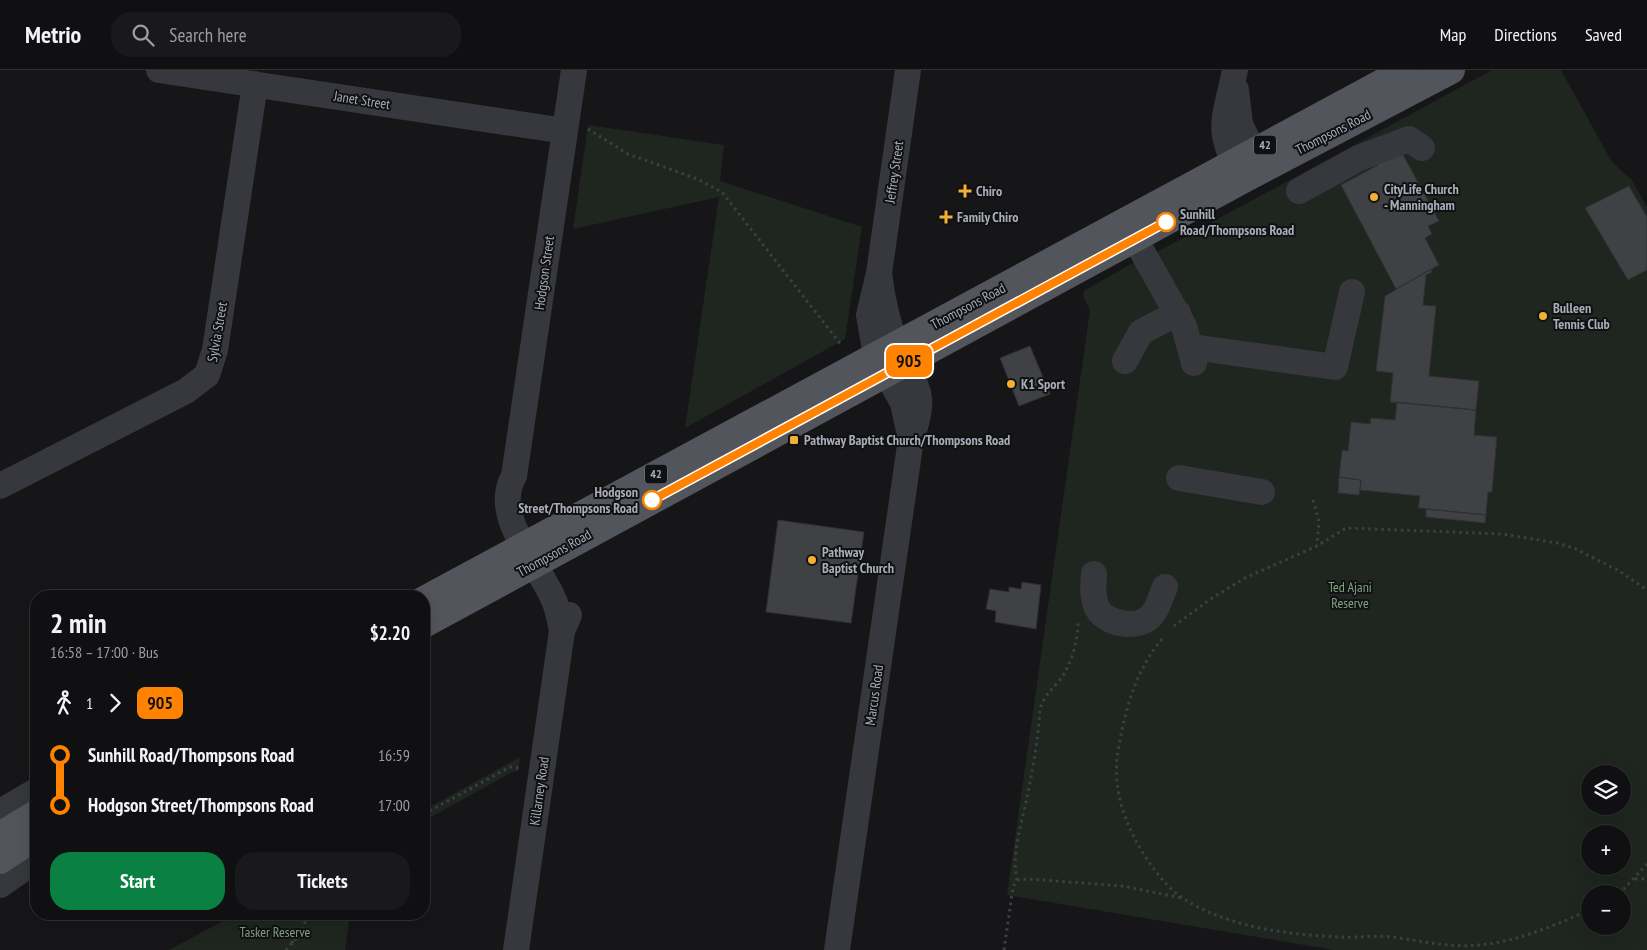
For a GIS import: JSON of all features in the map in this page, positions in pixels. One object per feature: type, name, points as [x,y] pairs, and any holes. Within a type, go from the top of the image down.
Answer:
[{"type":"main road","name":"Thompsons Road","points":[[430,620],[536,551],[1257,160],[1406,70]]},
{"type":"main road","name":"Thompsons Road","points":[[1257,160],[1451,70]]},
{"type":"main road","name":"Thompsons Road","points":[[430,597],[536,551]]},
{"type":"main road","points":[[0,836],[30,818]]},
{"type":"main road","points":[[0,860],[30,840]]},
{"type":"street","name":"Janet Street","points":[[159,70],[575,130]]},
{"type":"street","name":"Hodgson Street","points":[[536,551],[508,514],[506,504],[507,487],[514,476],[575,130],[574,70]]},
{"type":"street","name":"Jeffrey Street","points":[[891,359],[879,273],[908,70]]},
{"type":"street","points":[[1235,71],[1222,128],[1257,160],[1301,194],[1358,158],[1409,139],[1422,148]]},
{"type":"street","name":"Sylvia Street","points":[[0,486],[186,392],[207,375],[215,350],[255,84]]},
{"type":"street","points":[[1130,230],[1178,313],[1193,355],[1335,367],[1352,292]]},
{"type":"street","points":[[1125,362],[1141,332],[1178,313]]},
{"type":"street","name":"Marcus Road","points":[[837,950],[911,439],[891,359]]},
{"type":"street","points":[[1179,478],[1262,492]]},
{"type":"street","name":"Killarney Road","points":[[516,950],[562,632],[569,616],[569,597],[536,551]]},
{"type":"street","points":[[1094,574],[1092,591],[1098,609],[1107,618],[1121,624],[1138,623],[1151,616],[1165,587]]},
{"type":"street","points":[[0,812],[30,794]]},
{"type":"street","points":[[0,885],[30,864]]},
{"type":"path","points":[[575,130],[628,154],[697,179],[722,192],[842,346]]},
{"type":"path","points":[[1314,500],[1318,522],[1317,546]]},
{"type":"path","points":[[1169,630],[1209,600],[1245,578],[1317,546],[1346,528],[1515,535],[1574,548],[1619,570],[1647,590]]},
{"type":"path","points":[[1004,950],[1013,887],[1017,880],[1018,843],[1028,795],[1040,710],[1044,698],[1060,680],[1069,662],[1078,630],[1077,615]]},
{"type":"path","points":[[1164,636],[1151,654],[1134,688],[1122,730],[1116,778],[1123,810],[1141,850],[1158,873],[1182,898]]},
{"type":"path","points":[[430,811],[510,767],[522,768]]},
{"type":"path","points":[[1629,885],[1647,864]]},
{"type":"path","points":[[1017,880],[1028,879],[1122,886],[1182,898],[1207,911],[1256,926],[1292,933],[1340,937],[1392,937],[1437,945],[1481,945],[1535,932],[1581,914]]},
{"type":"path","points":[[1635,879],[1647,879]]},
{"type":"path","points":[[286,950],[301,933],[306,920]]},
{"type":"path","points":[[291,928],[290,934],[293,943]]},
{"type":"green space","name":"Ted Ajani Reserve","points":[[1492,70],[1561,70],[1612,162],[1632,180],[1647,207],[1647,950],[1334,950],[1007,895],[1090,310],[1083,296],[1084,291],[1129,265],[1159,251]]},
{"type":"green space","points":[[588,125],[724,145],[720,181],[862,227],[845,339],[685,428],[719,197],[573,229]]},
{"type":"green space","points":[[520,757],[518,772],[514,771],[430,818],[430,807]]},
{"type":"green space","name":"Tasker Reserve","points":[[225,920],[349,920],[345,950],[169,950]]},
{"type":"building","points":[[1401,151],[1439,221],[1428,226],[1432,234],[1425,238],[1439,265],[1396,289],[1341,185],[1378,165],[1374,160]]},
{"type":"building","points":[[1629,186],[1647,217],[1647,270],[1628,280],[1585,208]]},
{"type":"building","points":[[1431,269],[1432,272],[1426,275],[1423,305],[1436,306],[1429,376],[1479,381],[1476,410],[1390,402],[1393,373],[1376,371],[1385,296]]},
{"type":"building","points":[[1030,346],[1050,394],[1019,406],[1000,358]]},
{"type":"building","points":[[1397,402],[1476,410],[1474,435],[1497,437],[1492,492],[1488,492],[1486,515],[1418,508],[1420,496],[1360,490],[1361,480],[1339,477],[1342,450],[1348,451],[1351,422],[1370,424],[1371,418],[1395,420]]},
{"type":"building","points":[[1339,477],[1361,480],[1359,495],[1338,493]]},
{"type":"building","points":[[1426,509],[1486,515],[1485,523],[1426,517]]},
{"type":"building","points":[[778,520],[864,532],[851,623],[766,612]]},
{"type":"building","points":[[1022,582],[1041,585],[1036,629],[995,622],[996,611],[986,609],[990,589],[1009,592],[1009,587],[1021,589]]},
{"type":"bus line","name":"905","points":[[652,500],[1166,222]]},
{"type":"place","name":"Chiro","points":[[965,191]]},
{"type":"place","name":"CityLife Church - Manningham","points":[[1374,197]]},
{"type":"place","name":"Family Chiro","points":[[946,217]]},
{"type":"place","name":"Sunhill Road/Thompsons Road","points":[[1166,222]]},
{"type":"place","name":"Bulleen Tennis Club","points":[[1543,316]]},
{"type":"place","name":"K1 Sport","points":[[1011,384]]},
{"type":"place","name":"Pathway Baptist Church/Thompsons Road","points":[[794,440]]},
{"type":"place","name":"Hodgson Street/Thompsons Road","points":[[652,500]]},
{"type":"place","name":"Pathway Baptist Church","points":[[812,560]]}]
